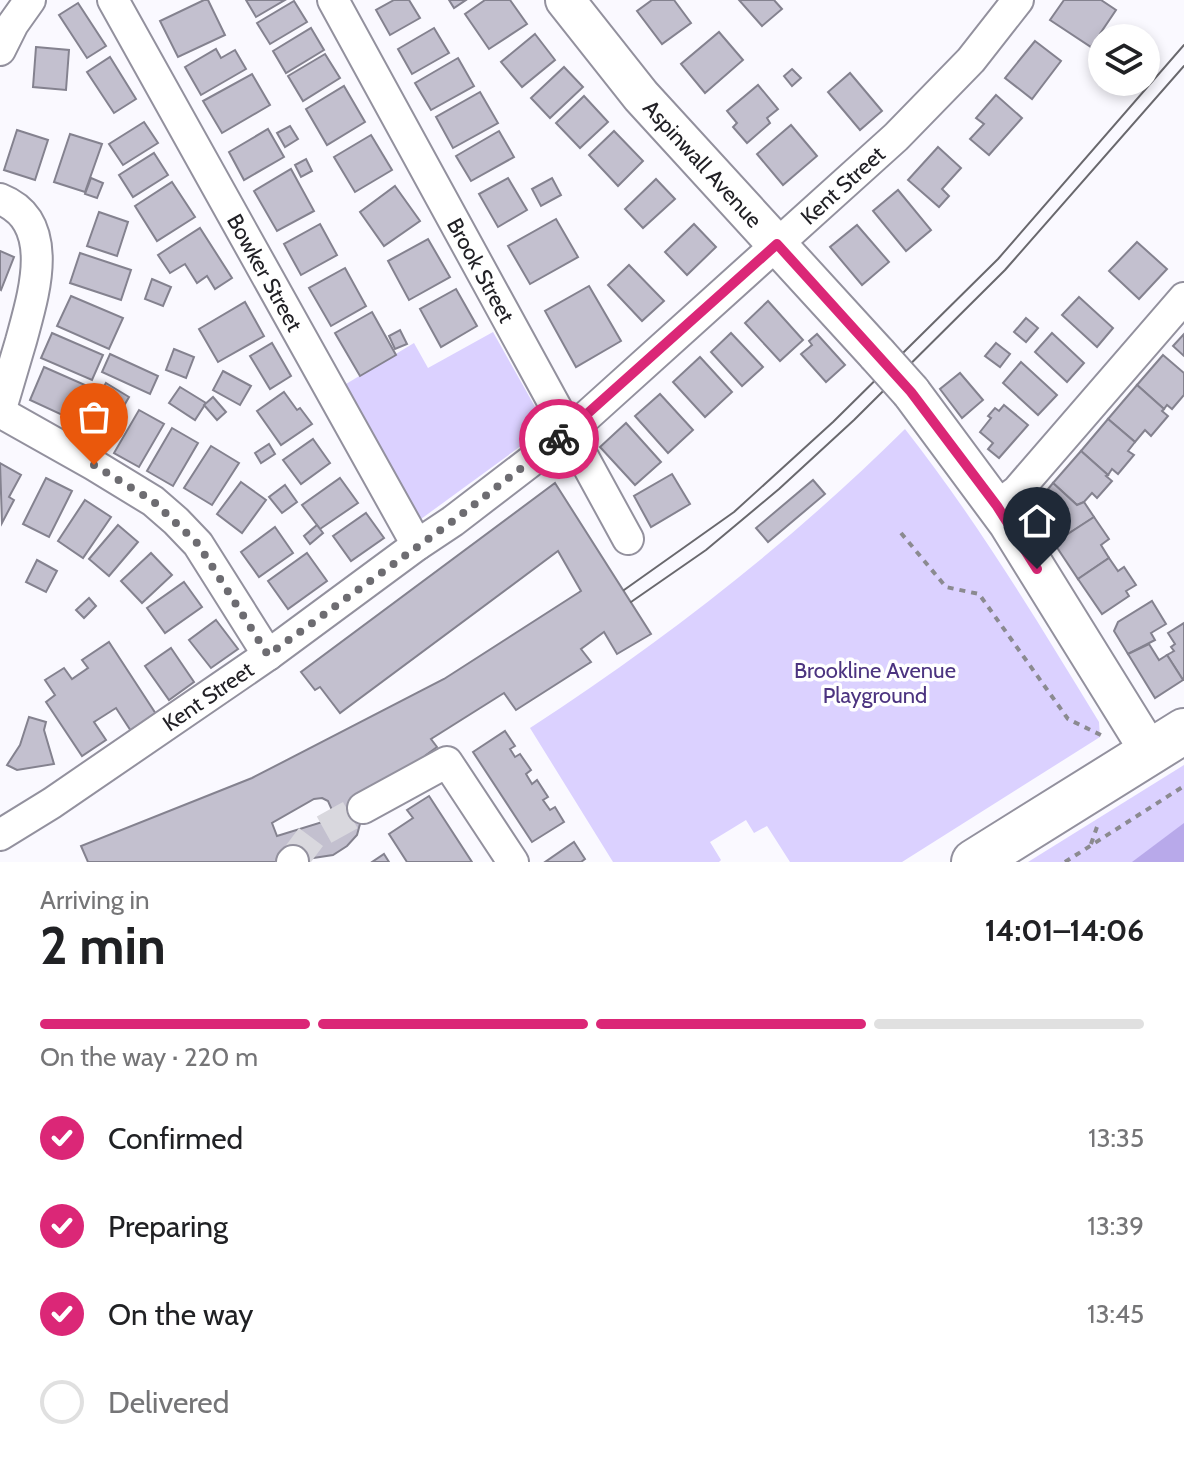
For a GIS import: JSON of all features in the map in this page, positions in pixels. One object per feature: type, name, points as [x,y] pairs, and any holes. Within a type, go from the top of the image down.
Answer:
[{"type":"highway","points":[[974,862],[1167,742]]},
{"type":"main road","name":"Aspinwall Avenue","points":[[565,0],[641,96],[911,392],[1167,742]]},
{"type":"street","points":[[2,40],[30,0]]},
{"type":"street","name":"Bowker Street","points":[[113,0],[417,545]]},
{"type":"street","name":"Brook Street","points":[[333,0],[628,539]]},
{"type":"street","name":"Kent Street","points":[[6,820],[268,655],[453,521],[569,432],[924,109],[986,42],[1018,0]]},
{"type":"street","points":[[0,199],[18,209],[31,225],[37,253],[35,290],[0,412],[153,501],[176,521],[198,544],[268,655]]},
{"type":"street","points":[[997,506],[1017,491],[1184,298]]},
{"type":"street","points":[[363,808],[447,762],[513,862]]},
{"type":"path","points":[[901,533],[946,587],[979,594],[1070,721],[1105,737]]},
{"type":"path","points":[[1065,862],[1184,786]]},
{"type":"green space","points":[[493,332],[543,421],[544,429],[421,519],[346,384],[414,343],[428,368]]},
{"type":"green space","name":"Brookline Avenue Playground","points":[[905,429],[958,500],[1030,610],[1099,722],[1100,737],[902,862],[790,862],[767,826],[754,833],[746,820],[710,842],[721,860],[719,862],[613,862],[530,728],[678,625],[725,588],[817,511]]},
{"type":"green space","points":[[1184,765],[1184,862],[1028,862]]},
{"type":"shaded area","points":[[1184,823],[1184,862],[1132,862]]},
{"type":"building","points":[[208,0],[225,35],[178,57],[160,21]]},
{"type":"building","points":[[246,0],[285,0],[256,17]]},
{"type":"building","points":[[394,0],[409,0],[420,18],[390,35],[376,10]]},
{"type":"building","points":[[449,0],[466,0],[454,8]]},
{"type":"building","points":[[485,0],[510,0],[527,24],[489,49],[465,14]]},
{"type":"building","points":[[652,0],[674,0],[691,23],[662,44],[637,11]]},
{"type":"building","points":[[739,0],[774,0],[782,9],[762,26]]},
{"type":"building","points":[[1064,0],[1101,0],[1116,10],[1107,24],[1088,24],[1088,45],[1050,20]]},
{"type":"building","points":[[294,1],[307,22],[270,44],[257,23]]},
{"type":"building","points":[[78,3],[106,46],[87,58],[59,15]]},
{"type":"building","points":[[311,28],[324,50],[286,73],[273,51]]},
{"type":"building","points":[[434,28],[449,53],[412,74],[398,49]]},
{"type":"building","points":[[719,32],[743,60],[705,93],[681,64]]},
{"type":"building","points":[[535,34],[555,60],[522,87],[501,62]]},
{"type":"building","points":[[1035,41],[1061,61],[1032,99],[1005,78]]},
{"type":"building","points":[[36,47],[69,50],[66,90],[33,87]]},
{"type":"building","points":[[216,49],[221,58],[235,50],[246,69],[201,95],[185,67]]},
{"type":"building","points":[[325,54],[340,78],[303,101],[288,76]]},
{"type":"building","points":[[110,57],[136,99],[114,113],[87,72]]},
{"type":"building","points":[[458,58],[474,86],[431,110],[415,83]]},
{"type":"building","points":[[564,67],[583,87],[550,118],[531,98]]},
{"type":"building","points":[[792,69],[801,78],[792,86],[784,76]]},
{"type":"building","points":[[850,73],[882,111],[860,130],[828,92]]},
{"type":"building","points":[[252,74],[270,105],[222,133],[203,101]]},
{"type":"building","points":[[758,85],[778,109],[767,118],[770,123],[747,143],[733,127],[737,123],[727,111]]},
{"type":"building","points":[[344,86],[365,122],[327,145],[306,109]]},
{"type":"building","points":[[480,92],[498,123],[453,148],[436,117]]},
{"type":"building","points":[[996,95],[1022,118],[989,155],[970,139],[984,124],[976,118]]},
{"type":"building","points":[[584,96],[608,122],[580,148],[556,123]]},
{"type":"building","points":[[144,122],[158,143],[123,165],[109,144]]},
{"type":"building","points":[[791,125],[817,156],[783,185],[757,154]]},
{"type":"building","points":[[290,126],[298,139],[285,147],[277,133]]},
{"type":"building","points":[[268,129],[284,157],[244,180],[229,152]]},
{"type":"building","points":[[17,130],[48,140],[35,180],[4,170]]},
{"type":"building","points":[[499,131],[514,157],[471,181],[456,156]]},
{"type":"building","points":[[614,131],[643,161],[618,186],[589,155]]},
{"type":"building","points":[[70,134],[102,144],[85,192],[54,182]]},
{"type":"building","points":[[371,135],[392,170],[355,192],[334,157]]},
{"type":"building","points":[[938,147],[961,168],[942,189],[949,196],[939,207],[908,180]]},
{"type":"building","points":[[154,153],[168,175],[133,197],[119,175]]},
{"type":"building","points":[[306,159],[312,171],[301,177],[295,165]]},
{"type":"building","points":[[291,169],[314,211],[277,231],[254,191]]},
{"type":"building","points":[[91,178],[103,183],[97,198],[85,194]]},
{"type":"building","points":[[508,178],[527,210],[498,227],[479,194]]},
{"type":"building","points":[[552,178],[561,195],[541,206],[532,189]]},
{"type":"building","points":[[656,179],[675,199],[643,228],[625,209]]},
{"type":"building","points":[[172,182],[195,217],[157,241],[135,206]]},
{"type":"building","points":[[395,186],[420,221],[384,246],[360,212]]},
{"type":"building","points":[[898,190],[931,230],[906,251],[873,211]]},
{"type":"building","points":[[99,212],[128,222],[117,256],[87,246]]},
{"type":"building","points":[[556,219],[578,257],[530,284],[508,246]]},
{"type":"building","points":[[320,224],[337,255],[301,275],[284,244]]},
{"type":"building","points":[[694,224],[716,247],[687,275],[665,252]]},
{"type":"building","points":[[857,225],[889,262],[862,285],[830,247]]},
{"type":"building","points":[[200,228],[232,278],[215,289],[207,276],[197,283],[185,264],[170,273],[158,255]]},
{"type":"building","points":[[428,239],[450,277],[409,300],[388,261]]},
{"type":"building","points":[[1137,242],[1167,269],[1139,299],[1109,271]]},
{"type":"building","points":[[0,251],[14,257],[1,290],[0,289]]},
{"type":"building","points":[[80,253],[131,270],[121,300],[70,283]]},
{"type":"building","points":[[629,265],[664,301],[642,321],[608,285]]},
{"type":"building","points":[[345,268],[366,306],[331,326],[309,288]]},
{"type":"building","points":[[152,279],[171,287],[163,306],[145,299]]},
{"type":"building","points":[[589,286],[621,341],[576,367],[545,311]]},
{"type":"building","points":[[456,289],[477,326],[441,347],[420,309]]},
{"type":"building","points":[[71,296],[123,318],[109,349],[57,326]]},
{"type":"building","points":[[1079,297],[1113,328],[1097,347],[1062,315]]},
{"type":"building","points":[[768,301],[803,340],[780,361],[745,323]]},
{"type":"building","points":[[245,302],[264,336],[218,362],[199,329]]},
{"type":"building","points":[[372,312],[396,355],[360,376],[335,333]]},
{"type":"building","points":[[1026,318],[1038,328],[1026,342],[1014,332]]},
{"type":"building","points":[[400,330],[407,344],[395,349],[389,336]]},
{"type":"building","points":[[52,333],[103,355],[92,380],[41,358]]},
{"type":"building","points":[[731,333],[763,367],[742,386],[711,352]]},
{"type":"building","points":[[1052,333],[1084,363],[1067,382],[1035,352]]},
{"type":"building","points":[[817,334],[845,365],[826,382],[801,354],[812,345],[809,341]]},
{"type":"building","points":[[1184,334],[1184,356],[1173,346]]},
{"type":"building","points":[[272,343],[291,376],[270,389],[250,356]]},
{"type":"building","points":[[996,343],[1010,354],[1000,367],[985,356]]},
{"type":"building","points":[[174,349],[194,357],[186,378],[166,370]]},
{"type":"building","points":[[110,354],[158,376],[150,394],[102,372]]},
{"type":"building","points":[[1163,355],[1184,373],[1184,395],[1172,409],[1167,405],[1164,409],[1137,385]]},
{"type":"building","points":[[700,357],[732,392],[705,417],[673,382]]},
{"type":"building","points":[[1021,362],[1057,395],[1038,415],[1003,383]]},
{"type":"building","points":[[44,367],[85,385],[71,419],[30,400]]},
{"type":"building","points":[[223,371],[251,386],[240,405],[213,390]]},
{"type":"building","points":[[960,373],[983,400],[962,418],[940,389]]},
{"type":"building","points":[[106,383],[129,397],[102,444],[78,431]]},
{"type":"building","points":[[1137,385],[1168,416],[1151,436],[1145,430],[1135,442],[1108,419]]},
{"type":"building","points":[[180,387],[206,403],[195,420],[169,403]]},
{"type":"building","points":[[284,392],[312,424],[281,445],[257,411]]},
{"type":"building","points":[[660,394],[693,430],[668,453],[635,416]]},
{"type":"building","points":[[213,397],[226,412],[217,420],[204,405]]},
{"type":"building","points":[[1004,405],[1028,425],[999,458],[988,449],[993,443],[980,432],[995,408],[999,411]]},
{"type":"building","points":[[139,410],[164,424],[139,467],[114,453]]},
{"type":"building","points":[[1108,419],[1135,442],[1128,451],[1134,455],[1118,474],[1112,469],[1108,475],[1081,451]]},
{"type":"building","points":[[626,423],[661,462],[635,485],[600,447]]},
{"type":"building","points":[[172,428],[198,443],[173,486],[147,471]]},
{"type":"building","points":[[313,439],[330,463],[301,484],[283,460]]},
{"type":"building","points":[[269,444],[275,454],[261,463],[255,453]]},
{"type":"building","points":[[211,446],[239,463],[212,505],[184,488]]},
{"type":"building","points":[[1081,451],[1112,481],[1097,498],[1092,493],[1077,505],[1053,483]]},
{"type":"building","points":[[0,463],[21,475],[9,497],[14,500],[2,523]]},
{"type":"building","points":[[672,474],[690,504],[651,527],[634,496]]},
{"type":"building","points":[[46,478],[72,491],[49,537],[23,524]]},
{"type":"building","points":[[340,478],[358,503],[320,529],[302,505]]},
{"type":"building","points":[[813,480],[825,494],[768,542],[756,528]]},
{"type":"building","points":[[241,482],[266,500],[242,533],[217,514]]},
{"type":"building","points":[[555,483],[651,634],[617,654],[604,632],[581,649],[591,662],[516,710],[504,693],[431,739],[437,747],[426,755],[428,759],[363,813],[357,835],[333,855],[287,862],[88,862],[81,846],[252,778],[444,679],[581,591],[558,551],[340,713],[320,687],[315,690],[301,672]],"holes":[[[314,799],[328,801],[332,810],[329,820],[277,836],[272,823]]]},
{"type":"building","points":[[1053,483],[1077,505],[1084,502],[1094,517],[1054,543],[1036,518],[1043,495]]},
{"type":"building","points":[[285,485],[297,502],[282,513],[269,497]]},
{"type":"building","points":[[85,500],[111,517],[83,558],[58,541]]},
{"type":"building","points":[[366,513],[384,538],[351,561],[333,536]]},
{"type":"building","points":[[1094,517],[1109,539],[1101,545],[1109,558],[1078,579],[1054,543]]},
{"type":"building","points":[[118,525],[138,542],[109,576],[89,559]]},
{"type":"building","points":[[317,525],[323,533],[310,544],[304,536]]},
{"type":"building","points":[[275,527],[293,553],[259,577],[241,552]]},
{"type":"building","points":[[151,553],[172,575],[142,603],[121,581]]},
{"type":"building","points":[[307,553],[327,581],[288,609],[268,581]]},
{"type":"building","points":[[1109,558],[1118,571],[1124,567],[1136,585],[1126,591],[1129,596],[1102,614],[1078,579]]},
{"type":"building","points":[[37,560],[57,571],[46,592],[26,582]]},
{"type":"building","points":[[184,582],[202,607],[165,633],[147,608]]},
{"type":"building","points":[[89,598],[96,606],[84,618],[76,610]]},
{"type":"building","points":[[1152,601],[1166,624],[1151,633],[1155,640],[1128,654],[1114,631],[1118,622]]},
{"type":"building","points":[[216,620],[238,649],[211,668],[189,640]]},
{"type":"building","points":[[1184,623],[1183,680],[1167,655],[1174,651],[1171,647],[1175,644],[1168,633]]},
{"type":"building","points":[[109,642],[156,714],[131,731],[116,708],[94,722],[106,740],[82,756],[46,702],[55,695],[45,680],[64,668],[72,679],[88,668],[82,660]]},
{"type":"building","points":[[1149,644],[1159,660],[1167,655],[1183,680],[1155,698],[1128,654]]},
{"type":"building","points":[[171,648],[194,682],[169,700],[145,666]]},
{"type":"building","points":[[29,717],[46,722],[44,730],[54,764],[17,770],[7,765],[20,745]]},
{"type":"building","points":[[505,731],[515,746],[510,749],[515,757],[520,754],[531,770],[526,774],[532,784],[537,780],[548,797],[543,800],[550,810],[555,807],[564,822],[532,842],[473,752]]},
{"type":"building","points":[[429,796],[472,862],[407,862],[389,834],[413,818],[407,810]]},
{"type":"building","points":[[574,842],[585,859],[581,862],[545,862]]},
{"type":"building","points":[[384,854],[389,862],[372,862]]},
{"type":"tunnel","points":[[293,861],[311,837],[363,808]]},
{"type":"tram line","points":[[624,590],[734,512],[833,422],[998,259],[1184,45]]},
{"type":"tram line","points":[[631,602],[706,550],[854,420],[1005,270],[1184,66]]},
{"type":"way so far","points":[[94,465],[153,501],[198,544],[268,655],[453,521],[559,439]]},
{"type":"route","points":[[559,439],[777,244],[911,392],[997,506],[1037,569]]}]
